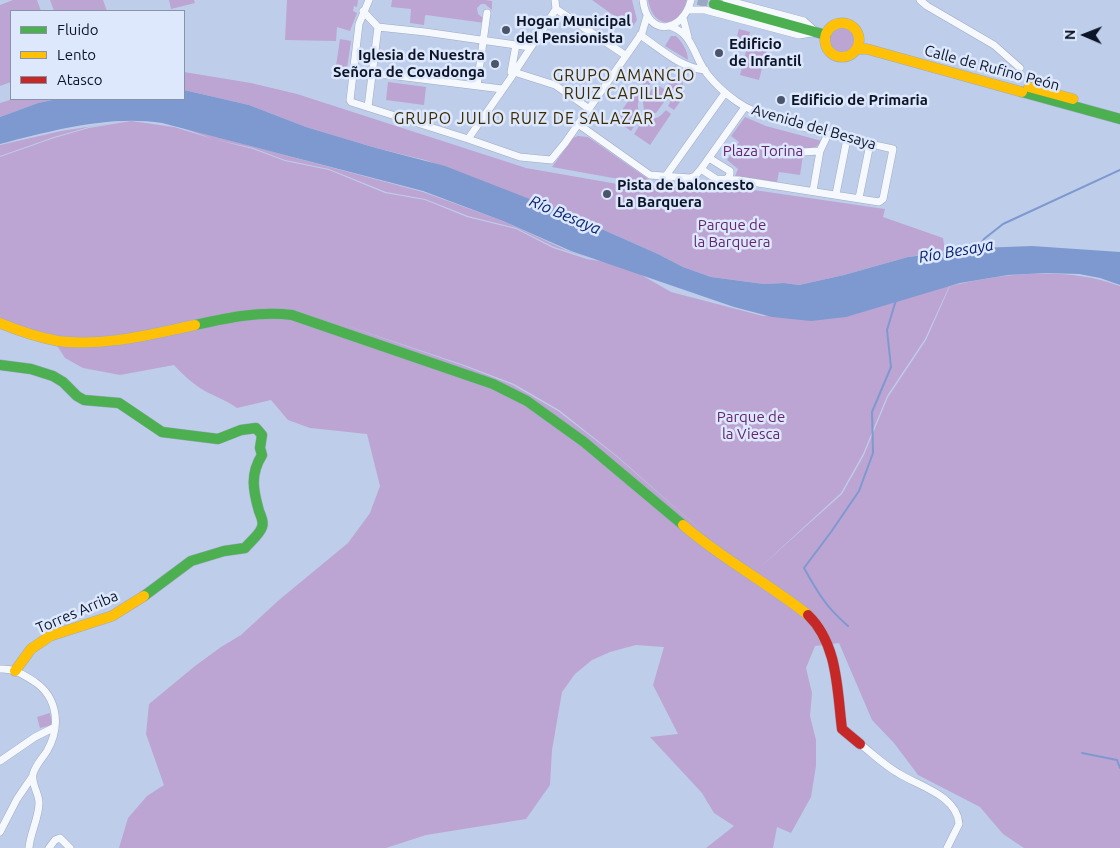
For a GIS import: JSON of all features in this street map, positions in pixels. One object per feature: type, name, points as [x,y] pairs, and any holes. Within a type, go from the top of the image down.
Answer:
[{"type":"street","points":[[369,0],[363,10],[359,24],[350,100],[352,102],[468,138],[520,157],[551,160],[641,34],[647,16]]},
{"type":"street","points":[[468,138],[510,80],[556,9],[555,0]]},
{"type":"street","points":[[643,0],[647,16],[656,25]]},
{"type":"street","points":[[669,26],[683,18],[691,0]]},
{"type":"street","points":[[688,10],[705,10],[799,35],[821,34],[832,26],[843,23],[853,27],[857,33],[857,45],[851,54],[845,56],[835,55],[827,48],[821,34],[804,21],[726,0]]},
{"type":"street","points":[[920,0],[994,45],[1020,68]]},
{"type":"street","points":[[714,4],[821,34]]},
{"type":"street","points":[[556,9],[625,55]]},
{"type":"street","points":[[363,10],[376,26],[373,73],[368,108]]},
{"type":"street","points":[[477,86],[487,13]]},
{"type":"street","points":[[683,18],[688,38]]},
{"type":"street","points":[[359,24],[530,47]]},
{"type":"street","points":[[641,34],[656,25],[669,26],[680,30],[688,38]]},
{"type":"street","points":[[641,34],[686,66],[705,70]]},
{"type":"street","name":"Avenida del Besaya","points":[[688,38],[705,70],[725,93],[745,108],[846,139],[893,149],[883,199],[879,202],[859,198]]},
{"type":"street","points":[[510,80],[516,45]]},
{"type":"street","name":"Calle de Rufino Peón","points":[[857,45],[1120,112]]},
{"type":"street","name":"Calle de Rufino Peón","points":[[857,45],[1120,119]]},
{"type":"street","points":[[514,72],[554,85],[588,108]]},
{"type":"street","points":[[373,73],[502,89]]},
{"type":"street","points":[[665,177],[725,93]]},
{"type":"street","points":[[578,124],[650,175],[690,178],[695,176],[745,108]]},
{"type":"street","points":[[812,191],[820,151],[828,134]]},
{"type":"street","points":[[836,194],[846,139]]},
{"type":"street","points":[[700,169],[716,179],[739,180],[859,198],[870,144]]},
{"type":"street","points":[[791,155],[801,152],[820,151]]},
{"type":"street","points":[[709,158],[730,171],[726,180]]},
{"type":"street","points":[[0,323],[39,337],[79,342],[115,339],[250,313],[277,312],[292,315],[444,366],[507,390],[552,418],[584,442],[700,540],[810,617],[822,633],[833,658],[842,729],[897,773],[940,796],[950,804],[959,822],[947,848]]},
{"type":"street","name":"Torres Arriba","points":[[0,365],[28,369],[52,376],[65,383],[84,400],[120,403],[162,432],[218,439],[241,430],[256,428],[262,434],[260,448],[262,456],[255,466],[253,480],[256,500],[263,524],[262,528],[245,548],[224,551],[191,561],[155,590],[112,616],[50,636],[31,649],[15,671]]},
{"type":"street","points":[[0,669],[15,671],[33,681],[47,693],[55,710],[54,727],[47,750],[36,765],[32,776],[17,799],[0,832]]},
{"type":"street","points":[[0,761],[54,727]]},
{"type":"street","points":[[28,848],[39,805],[38,794],[32,776]]},
{"type":"street","points":[[49,848],[53,841],[60,838],[70,848]]},
{"type":"green space","points":[[13,0],[37,0],[41,10],[10,10],[10,82],[0,86],[0,5]]},
{"type":"green space","points":[[50,0],[103,0],[107,10],[54,10]]},
{"type":"green space","points":[[169,0],[194,0],[195,3],[171,9]]},
{"type":"green space","points":[[287,0],[358,0],[357,7],[354,6],[353,11],[357,13],[350,31],[337,27],[336,41],[285,40]]},
{"type":"green space","points":[[392,0],[485,0],[492,1],[492,10],[485,4],[481,4],[477,8],[478,14],[484,19],[485,23],[426,15],[424,25],[410,23],[411,9],[391,7]]},
{"type":"green space","points":[[592,0],[632,0],[637,20],[630,27]]},
{"type":"green space","points":[[648,0],[687,0],[678,16],[667,22],[661,21],[656,17],[651,10]]},
{"type":"green space","points":[[842,28],[847,29],[853,35],[853,45],[847,51],[842,52],[837,51],[831,45],[830,40],[831,35],[837,29]]},
{"type":"green space","points":[[739,29],[750,32],[746,46],[735,44]]},
{"type":"green space","points":[[671,36],[676,36],[682,44],[687,53],[688,60],[665,46]]},
{"type":"green space","points":[[750,36],[769,41],[759,80],[740,75]]},
{"type":"green space","points":[[340,39],[351,41],[347,68],[336,66]]},
{"type":"green space","points":[[676,66],[665,83],[658,79],[645,90],[639,86],[650,70]]},
{"type":"green space","points":[[680,70],[685,95],[674,110],[668,106],[672,95],[668,84]]},
{"type":"green space","name":"Parque de la Barquera","points":[[185,72],[251,83],[297,94],[526,168],[623,185],[733,187],[885,209],[883,217],[943,238],[945,251],[908,257],[844,275],[799,285],[784,283],[764,284],[711,277],[683,267],[563,212],[425,160],[376,148],[306,127],[249,105],[185,90]]},
{"type":"green space","points":[[388,82],[426,87],[424,105],[386,100]]},
{"type":"green space","points":[[659,86],[666,90],[667,98],[656,113],[648,113],[644,110],[643,102],[652,89]]},
{"type":"green space","points":[[636,90],[642,94],[638,107],[642,115],[631,131],[615,120]]},
{"type":"green space","points":[[10,100],[52,100],[38,103],[0,117],[0,103]]},
{"type":"green space","points":[[666,110],[671,114],[650,145],[634,134],[645,117],[657,118]]},
{"type":"green space","name":"Plaza Torina","points":[[745,117],[766,126],[822,141],[816,147],[804,149],[800,175],[779,172],[777,182],[735,176],[738,169],[727,160],[739,142],[731,136]]},
{"type":"green space","points":[[127,121],[89,127],[0,156],[0,145],[61,131]]},
{"type":"green space","name":"Parque de la Viesca","points":[[131,121],[174,127],[253,149],[285,161],[329,170],[385,193],[425,200],[467,217],[516,229],[553,248],[587,259],[624,265],[671,292],[763,316],[799,312],[953,278],[925,339],[887,396],[863,454],[841,493],[757,570],[842,494],[864,455],[888,397],[926,340],[950,286],[1014,275],[1057,274],[1099,280],[1120,286],[1120,848],[1024,848],[1003,834],[980,807],[918,775],[894,743],[872,720],[839,643],[815,646],[806,668],[812,693],[810,716],[816,740],[816,766],[811,797],[791,833],[777,827],[773,848],[706,848],[734,826],[714,813],[702,793],[650,737],[678,734],[653,685],[664,647],[636,645],[610,652],[592,660],[575,674],[562,692],[552,750],[550,785],[526,819],[426,835],[386,848],[119,848],[128,818],[147,796],[164,785],[146,734],[149,704],[195,666],[241,635],[279,600],[348,543],[370,513],[380,486],[367,434],[310,428],[288,420],[271,400],[237,408],[201,388],[188,379],[174,365],[120,375],[83,368],[65,358],[56,344],[40,334],[0,319],[0,157],[89,128]],"holes":[[[336,322],[514,384],[559,410],[617,456],[711,539],[616,456],[558,411],[513,385]]]},
{"type":"green space","points":[[180,127],[423,192],[503,221],[566,250],[593,259],[554,247],[516,228],[468,216],[425,199],[386,192],[329,169],[285,160],[253,148],[213,139]]},
{"type":"green space","points":[[578,136],[588,137],[651,181],[613,178],[552,167],[573,138]]},
{"type":"green space","points":[[50,713],[52,725],[40,728],[37,717]]},
{"type":"water","name":"Río Besaya","points":[[185,90],[249,105],[306,127],[445,166],[563,212],[683,267],[711,277],[764,284],[784,283],[799,285],[844,275],[908,257],[979,248],[1032,246],[1120,252],[1120,285],[1100,278],[1079,274],[1008,275],[960,283],[846,317],[811,321],[772,317],[734,307],[571,251],[503,221],[423,191],[162,123],[121,121],[101,123],[0,144],[0,117],[38,103],[52,100],[185,100]]},
{"type":"waterway","name":"Río Besaya","points":[[979,249],[984,239],[1003,224],[1120,170]]},
{"type":"waterway","points":[[848,626],[823,599],[804,568],[859,491],[873,453],[872,412],[891,367],[887,330],[896,300]]},
{"type":"waterway","points":[[1082,753],[1117,760],[1120,768]]},
{"type":"tunnel","points":[[698,0],[714,4]]},
{"type":"traffic: fast","points":[[714,4],[826,35]]},
{"type":"traffic: fast","points":[[1022,92],[1120,119]]},
{"type":"traffic: fast","points":[[195,325],[255,315],[292,315],[493,384],[527,401],[584,442],[683,525]]},
{"type":"traffic: fast","points":[[0,365],[31,369],[53,376],[84,400],[119,403],[162,432],[218,439],[241,430],[256,428],[262,435],[260,448],[262,455],[254,476],[255,496],[263,525],[259,532],[245,548],[224,551],[191,561],[144,596]]},
{"type":"traffic: slow","points":[[842,23],[854,28],[859,40],[854,52],[842,57],[830,52],[825,40],[830,28],[842,23]]},
{"type":"traffic: slow","points":[[856,49],[867,49],[1022,92]]},
{"type":"traffic: slow","points":[[1029,87],[1073,99]]},
{"type":"traffic: slow","points":[[0,323],[43,338],[75,342],[127,339],[195,325]]},
{"type":"traffic: slow","points":[[683,525],[713,549],[808,615]]},
{"type":"traffic: slow","points":[[15,671],[31,649],[50,636],[112,616],[144,596]]},
{"type":"traffic: jam","points":[[808,615],[818,627],[831,654],[837,683],[842,729],[860,744]]},
{"type":"place","name":"Hogar Municipal del Pensionista","points":[[506,30]]},
{"type":"place","name":"Edificio de Infantil","points":[[719,53]]},
{"type":"place","name":"Iglesia de Nuestra Señora de Covadonga","points":[[495,64]]},
{"type":"place","name":"Edificio de Primaria","points":[[781,100]]},
{"type":"place","name":"Pista de baloncesto La Barquera","points":[[607,194]]},
{"type":"district","name":"GRUPO AMANCIO RUIZ CAPILLAS","points":[[624,85]]},
{"type":"district","name":"GRUPO JULIO RUIZ DE SALAZAR","points":[[524,119]]}]
